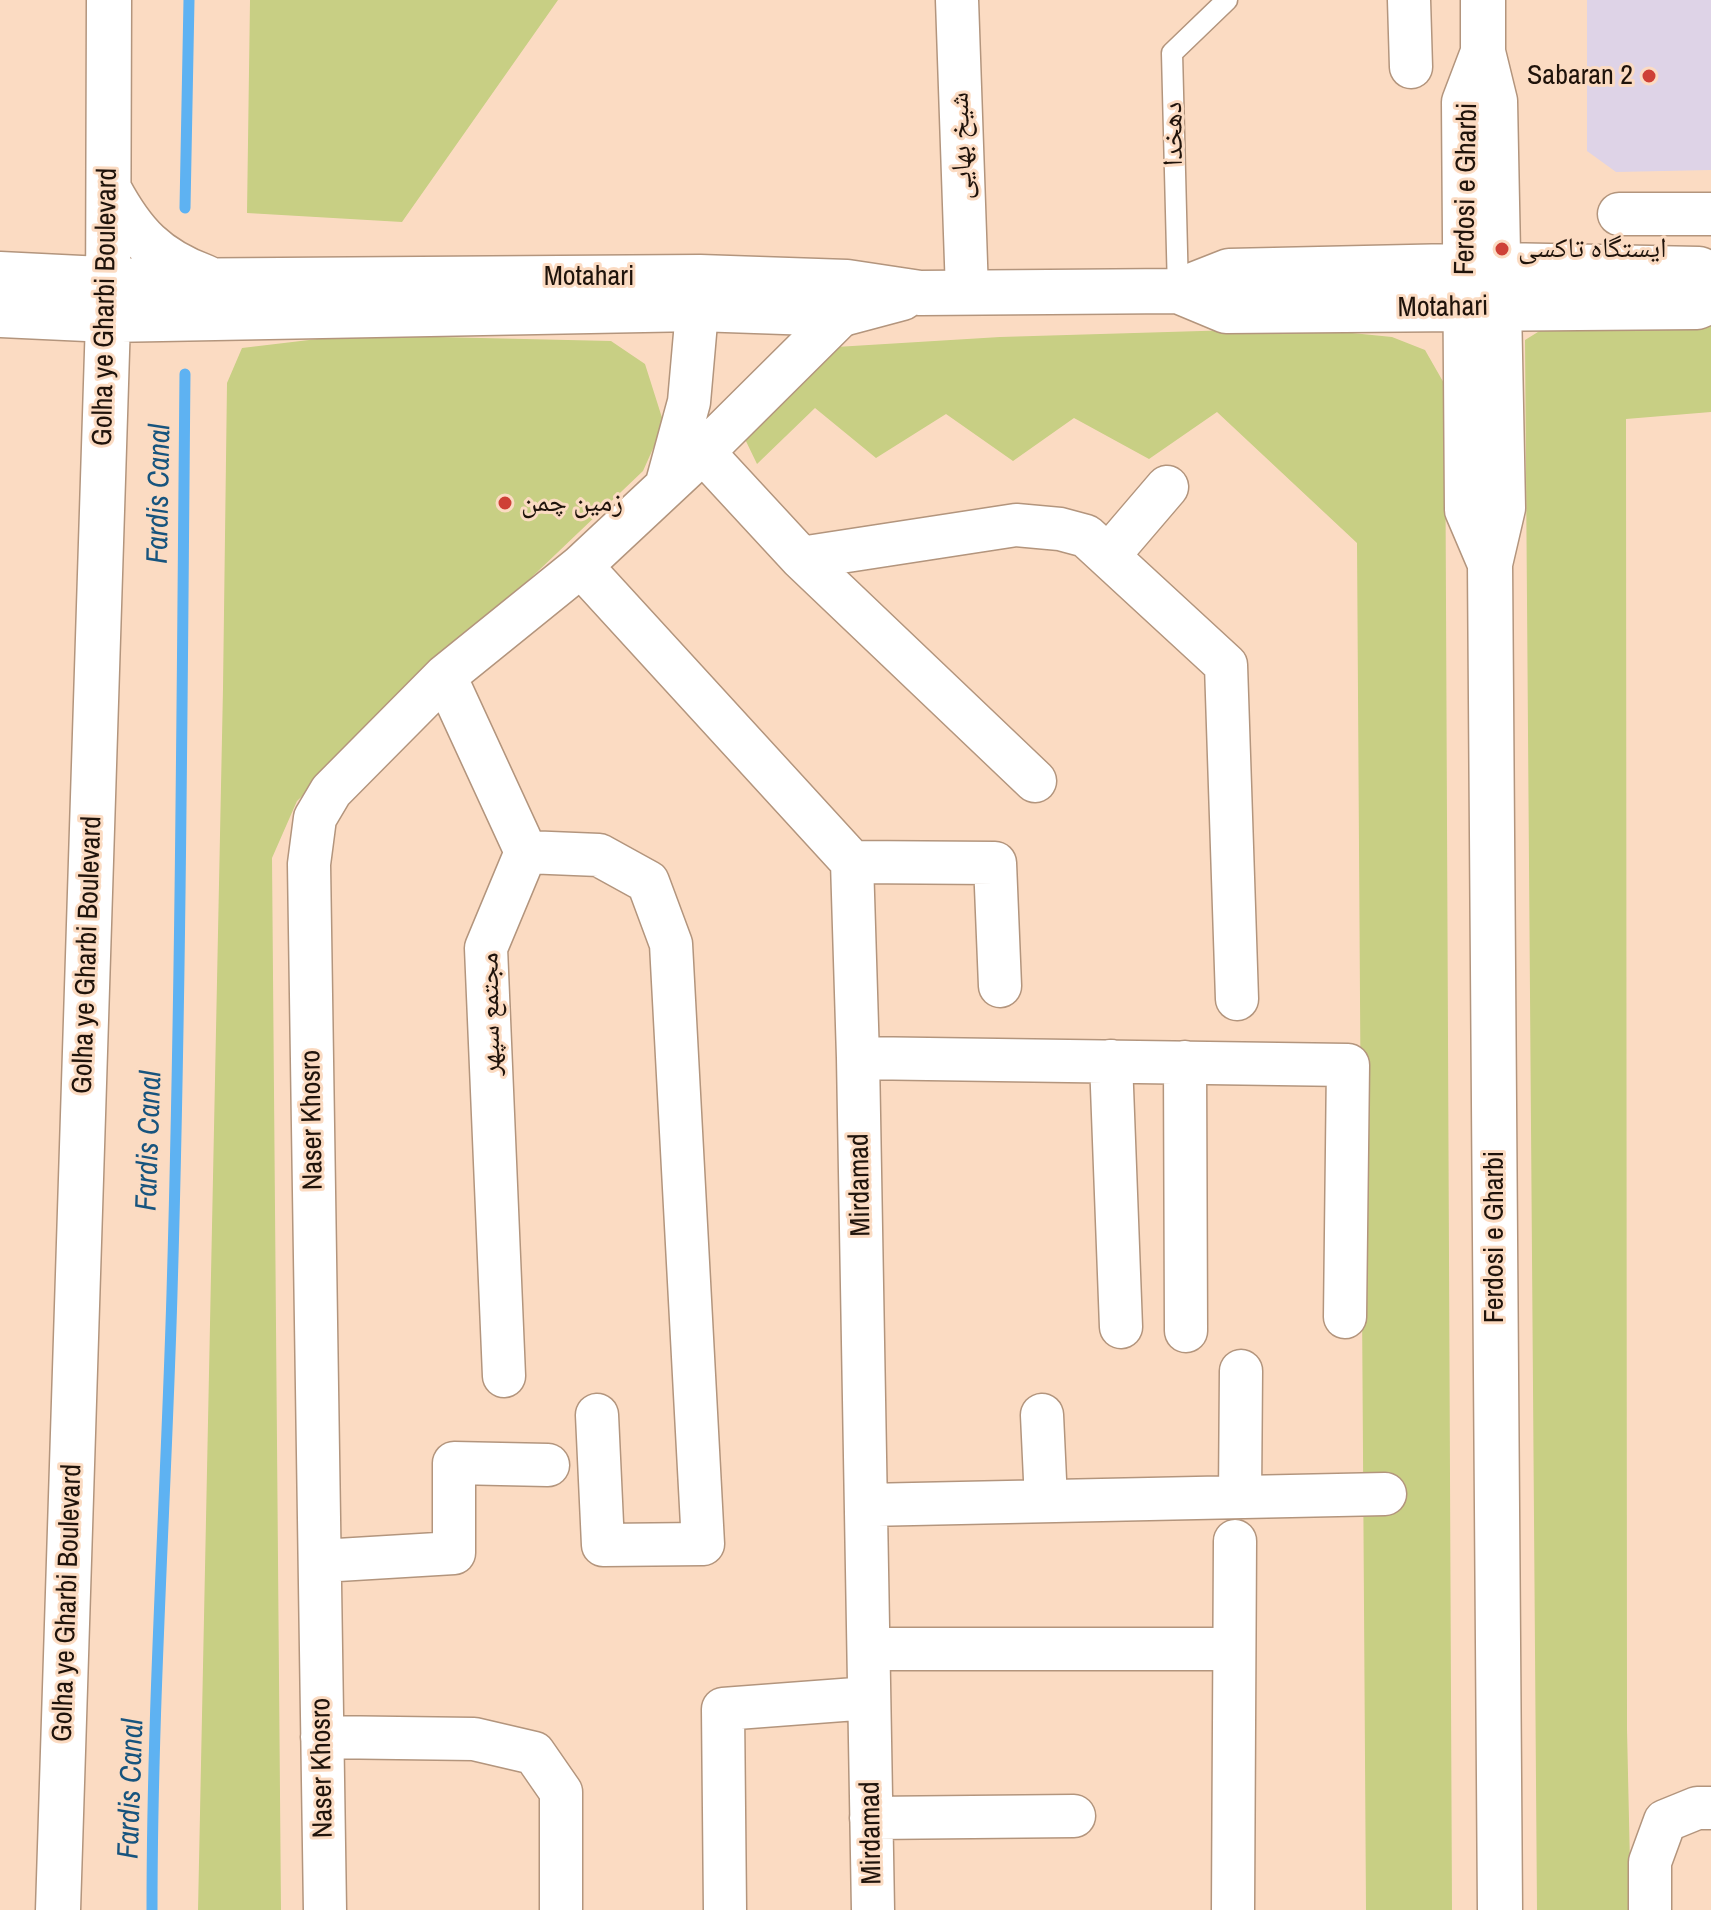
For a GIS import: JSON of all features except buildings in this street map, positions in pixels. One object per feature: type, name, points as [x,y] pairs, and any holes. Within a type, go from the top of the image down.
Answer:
[{"type":"main road","name":"Golha ye Gharbi Boulevard","points":[[58,1910],[108,300],[109,0]]},
{"type":"main road","name":"Ferdosi e Gharbi","points":[[1483,0],[1483,52],[1495,101],[1483,287],[1503,508],[1490,564],[1500,1910]]},
{"type":"main road","points":[[109,189],[126,221],[150,248],[180,268],[214,280]]},
{"type":"main road","name":"Motahari","points":[[1483,287],[1699,269],[1711,274]]},
{"type":"main road","name":"Motahari","points":[[0,274],[108,300],[214,280],[844,298],[967,292],[1178,291],[1229,271],[1483,287],[1697,307],[1711,301]]},
{"type":"main road","points":[[0,315],[108,300],[699,293]]},
{"type":"street","name":"شیخ بهایی","points":[[957,0],[967,292]]},
{"type":"street","points":[[1409,0],[1411,67]]},
{"type":"street","points":[[1619,214],[1711,214]]},
{"type":"street","points":[[667,484],[688,410],[699,293]]},
{"type":"street","name":"Naser Khosro","points":[[325,1910],[309,864],[315,818],[331,791],[445,676],[581,566],[703,452],[844,298]]},
{"type":"street","points":[[703,452],[801,558],[1035,781]]},
{"type":"street","points":[[1108,556],[1167,487]]},
{"type":"street","points":[[801,558],[1016,525],[1060,529],[1086,536],[1226,665],[1237,999]]},
{"type":"street","points":[[581,566],[852,862],[995,863],[1000,986]]},
{"type":"street","points":[[445,676],[526,852],[599,855],[648,882],[671,944],[703,1544],[603,1545],[597,1415]]},
{"type":"street","name":"مجتمع سپهر","points":[[504,1376],[486,948],[526,852]]},
{"type":"street","name":"Mirdamad","points":[[852,862],[873,1910]]},
{"type":"street","points":[[858,1058],[1348,1065],[1345,1317]]},
{"type":"street","points":[[1111,1061],[1121,1327]]},
{"type":"street","points":[[1185,1062],[1186,1331]]},
{"type":"street","points":[[1240,1497],[1241,1371]]},
{"type":"street","points":[[1042,1415],[1046,1501]]},
{"type":"street","points":[[321,1561],[454,1553],[454,1463],[548,1465]]},
{"type":"street","points":[[866,1505],[1385,1494]]},
{"type":"street","points":[[1233,1910],[1235,1541]]},
{"type":"street","points":[[869,1649],[1234,1649]]},
{"type":"street","points":[[725,1910],[723,1709],[869,1698]]},
{"type":"street","points":[[322,1737],[474,1739],[534,1753],[561,1792],[561,1910]]},
{"type":"street","points":[[1650,1910],[1650,1862],[1665,1821],[1697,1808],[1711,1808]]},
{"type":"street","points":[[871,1818],[1074,1816]]},
{"type":"lane","name":"دهخدا","points":[[1178,291],[1172,53],[1227,0]]},
{"type":"shaded area","name":"Sabaran 2","points":[[1587,0],[1711,0],[1711,170],[1616,172],[1587,151]]},
{"type":"green space","points":[[250,0],[558,0],[402,222],[247,213]]},
{"type":"green space","points":[[1559,319],[1711,319],[1711,412],[1626,419],[1627,1729],[1631,1910],[1537,1910],[1525,340]]},
{"type":"green space","points":[[1302,328],[1392,337],[1425,350],[1445,385],[1452,1910],[1366,1910],[1357,543],[1217,412],[1149,459],[1074,418],[1013,461],[946,414],[876,458],[815,408],[757,464],[743,435],[836,347],[1000,337]]},
{"type":"green space","points":[[351,335],[611,341],[645,364],[664,424],[643,471],[297,801],[272,858],[281,1910],[198,1910],[227,383],[242,348]]},
{"type":"waterway","name":"Fardis Canal","points":[[185,208],[189,0]]},
{"type":"waterway","name":"Fardis Canal","points":[[152,1910],[154,1756],[175,1178],[185,374]]},
{"type":"place","name":"Sabaran 2","points":[[1649,76]]},
{"type":"place","name":"ایستگاه تاکسی","points":[[1502,249]]},
{"type":"place","name":"زمین چمن","points":[[505,503]]}]
